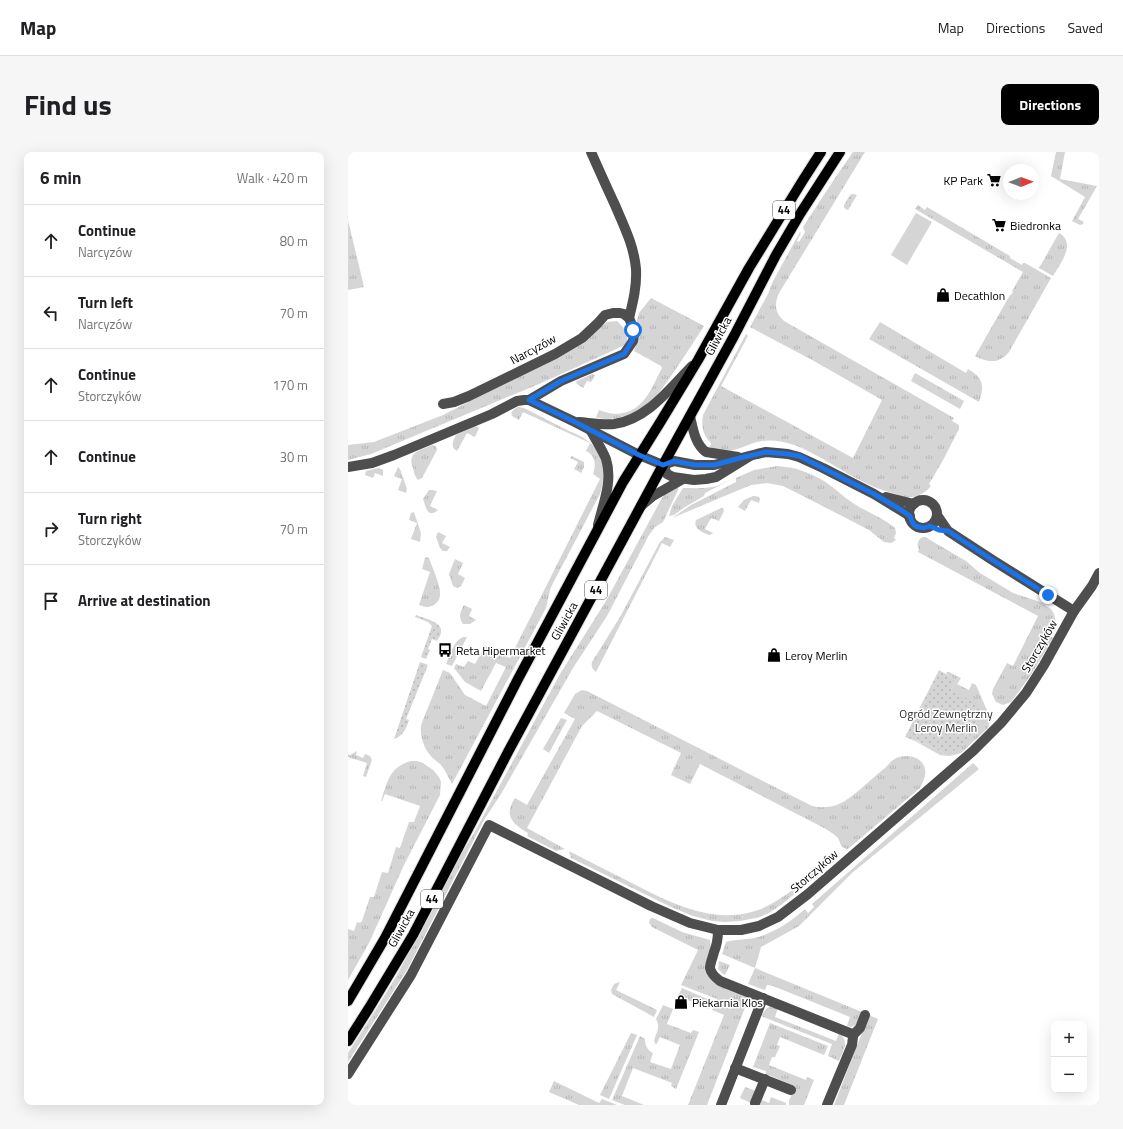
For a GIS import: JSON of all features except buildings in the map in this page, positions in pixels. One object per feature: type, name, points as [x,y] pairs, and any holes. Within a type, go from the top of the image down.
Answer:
[{"type":"main road","name":"Gliwicka","points":[[348,1001],[385,938],[507,699],[623,482],[698,360],[748,268],[821,152]]},
{"type":"main road","name":"Gliwicka","points":[[348,1041],[370,1008],[413,935],[508,752],[734,336],[786,236],[840,152]]},
{"type":"street","points":[[529,400],[561,381],[624,354],[634,335],[629,318],[636,286],[634,256],[630,239],[591,152]]},
{"type":"street","name":"Narcyzów","points":[[443,404],[454,402],[469,396],[555,354],[582,338],[605,315],[620,313],[629,318]]},
{"type":"street","points":[[575,422],[614,424],[630,420],[642,414],[656,403],[698,360]]},
{"type":"street","points":[[348,467],[372,463],[394,455],[492,414],[517,401],[529,400],[590,429],[639,455],[663,465],[674,461],[695,465],[714,465],[766,452],[777,452],[799,456],[874,494],[910,516]]},
{"type":"street","points":[[690,416],[694,434],[706,452],[745,457]]},
{"type":"street","points":[[590,429],[606,458],[608,470],[608,483],[597,530]]},
{"type":"street","points":[[663,465],[667,474],[673,477],[694,480],[716,477],[745,457]]},
{"type":"street","points":[[641,506],[653,496],[683,479]]},
{"type":"street","points":[[874,494],[914,504]]},
{"type":"street","points":[[937,515],[935,521],[930,526],[924,528],[915,526],[909,513],[914,504],[922,500],[931,502],[936,509],[937,515],[948,531],[1074,611]]},
{"type":"street","points":[[930,526],[939,530],[948,531]]},
{"type":"street","name":"Storczyków","points":[[348,1074],[411,975],[489,825],[678,919],[718,930],[741,930],[767,923],[784,913],[808,894],[973,751],[1001,723],[1026,692],[1044,665],[1074,611],[1092,586],[1099,573]]},
{"type":"street","points":[[718,930],[717,943],[710,968],[713,975],[720,981],[851,1032],[852,1045],[827,1105]]},
{"type":"street","points":[[721,1105],[763,998]]},
{"type":"street","points":[[852,1035],[860,1028],[865,1015]]},
{"type":"street","points":[[735,1068],[791,1090]]},
{"type":"street","points":[[754,1102],[765,1079]]},
{"type":"green space","points":[[853,152],[865,152],[779,293],[776,301],[776,308],[777,312],[784,321],[954,418],[952,421],[959,425],[959,429],[929,484],[931,486],[922,494],[914,497],[903,497],[872,486],[804,449],[784,442],[762,441],[731,451],[718,450],[710,447],[711,443],[704,434],[702,423],[703,415],[746,334],[748,336],[721,386],[853,458],[882,400],[814,361],[750,327],[800,232],[801,233],[797,241],[799,242],[805,232],[803,227]]},
{"type":"green space","points":[[1056,152],[1065,152],[1060,179],[1097,186],[1078,219],[1084,222],[1083,224],[1080,225],[1072,221],[1085,197],[1051,176]]},
{"type":"green space","points":[[852,194],[857,195],[848,210],[844,208],[844,205]]},
{"type":"green space","points":[[918,205],[925,210],[927,207],[1010,256],[1010,258],[1022,265],[1025,263],[1051,278],[1009,352],[1001,359],[989,361],[975,356],[1013,292],[1012,291],[1023,272],[915,209]]},
{"type":"green space","points":[[916,213],[932,222],[907,265],[891,255]]},
{"type":"green space","points":[[348,220],[364,287],[348,290]]},
{"type":"green space","points":[[1059,233],[1067,242],[1067,248],[1063,260],[1053,276],[1039,268]]},
{"type":"green space","points":[[651,298],[704,326],[665,384],[647,405],[633,413],[617,418],[604,419],[596,417],[599,410],[620,414],[634,409],[644,400],[662,368],[634,351],[639,337],[637,320],[639,313]]},
{"type":"green space","points":[[617,321],[625,330],[627,336],[626,343],[623,346],[539,384],[371,454],[348,460],[348,445],[374,442],[443,415],[570,350],[607,322]]},
{"type":"green space","points":[[880,322],[966,373],[968,369],[973,372],[980,379],[982,386],[979,402],[869,339]]},
{"type":"green space","points":[[915,373],[964,401],[960,409],[911,381]]},
{"type":"green space","points":[[592,374],[595,375],[591,382],[587,381],[583,388],[577,384],[577,381]]},
{"type":"green space","points":[[518,407],[524,408],[579,435],[588,441],[594,446],[603,465],[602,487],[600,494],[552,585],[546,608],[452,784],[442,766],[432,758],[428,752],[422,741],[421,733],[421,725],[443,670],[450,673],[465,695],[486,706],[506,667],[496,663],[481,691],[465,682],[454,668],[456,664],[464,667],[468,661],[475,664],[485,646],[493,650],[494,653],[492,657],[496,659],[499,655],[510,658],[600,479],[593,474],[595,467],[594,461],[592,455],[586,451],[590,443],[523,412],[519,420],[512,416],[513,411]]},
{"type":"green space","points":[[475,426],[479,428],[475,437],[467,433],[457,451],[453,448],[456,435]]},
{"type":"green space","points":[[432,445],[436,446],[437,450],[422,478],[418,480],[414,473],[412,463],[413,455]]},
{"type":"green space","points":[[572,456],[584,462],[584,467],[581,473],[574,469],[578,462],[570,458]]},
{"type":"green space","points":[[777,466],[806,472],[819,478],[850,501],[895,528],[896,533],[894,538],[896,540],[891,543],[884,542],[869,530],[807,498],[783,486],[767,483],[751,485],[672,518],[691,505],[736,482],[736,478],[754,470]]},
{"type":"green space","points":[[398,467],[407,489],[406,493],[398,490],[402,479],[394,476]]},
{"type":"green space","points":[[379,468],[383,470],[383,476],[375,473],[373,478],[365,475],[366,471]]},
{"type":"green space","points":[[732,479],[705,493],[704,496],[674,515],[669,516],[672,506],[683,488],[713,487]]},
{"type":"green space","points":[[678,486],[678,490],[663,522],[655,527],[649,535],[607,616],[573,668],[501,794],[484,820],[407,970],[348,1062],[348,1053],[397,975],[460,856],[560,674],[606,601],[662,498],[665,494]]},
{"type":"green space","points":[[429,490],[437,491],[430,506],[438,510],[431,513],[429,513],[426,508],[423,499]]},
{"type":"green space","points":[[757,496],[760,499],[759,503],[751,500],[745,511],[738,507],[744,500]]},
{"type":"green space","points":[[723,508],[724,511],[719,521],[711,518],[705,529],[713,533],[712,534],[709,535],[697,528],[695,523],[696,520]]},
{"type":"green space","points":[[414,512],[421,533],[420,542],[411,539],[417,523],[409,520],[411,513]]},
{"type":"green space","points":[[438,532],[446,536],[442,543],[450,547],[447,551],[443,551],[440,548],[436,537]]},
{"type":"green space","points":[[665,537],[674,540],[670,547],[662,543],[596,672],[592,667],[592,662],[620,617],[660,542]]},
{"type":"green space","points":[[923,537],[966,561],[980,573],[1013,593],[1040,602],[1051,609],[1054,614],[1056,623],[1050,636],[1053,638],[1031,675],[1011,702],[1003,705],[996,702],[992,694],[993,689],[1007,663],[1013,666],[1038,616],[918,552],[918,542]]},
{"type":"green space","points":[[426,557],[429,558],[438,581],[440,591],[438,602],[428,607],[419,605],[430,572],[422,569]]},
{"type":"green space","points":[[455,559],[463,563],[458,574],[465,578],[461,586],[457,588],[453,586],[449,574]]},
{"type":"green space","points":[[464,605],[472,609],[469,616],[476,620],[470,624],[463,624],[460,619]]},
{"type":"green space","points":[[416,615],[436,623],[441,629],[441,634],[437,641],[432,639],[428,649],[430,650],[426,659],[421,657],[432,626],[428,622],[415,617]]},
{"type":"green space","points":[[463,637],[467,637],[452,666],[446,664],[454,645]]},
{"type":"green space","points":[[420,662],[428,665],[406,719],[409,720],[407,726],[402,734],[394,739]]},
{"type":"green space","name":"Ogród Zewnętrzny Leroy Merlin","points":[[939,670],[956,680],[951,690],[981,706],[983,719],[967,741],[949,754],[924,743],[922,744],[917,740],[915,741],[905,737]]},
{"type":"green space","points":[[947,672],[961,678],[957,684],[969,690],[972,683],[976,685],[990,720],[988,728],[961,753],[949,756],[940,755],[915,741],[916,740],[922,744],[924,743],[944,753],[951,690],[956,680],[946,674]]},
{"type":"green space","points":[[582,690],[587,691],[812,806],[829,807],[844,801],[862,788],[893,760],[901,756],[917,758],[921,761],[925,770],[924,780],[920,788],[848,849],[841,846],[838,838],[826,829],[700,764],[690,784],[671,775],[681,753],[597,711],[582,726],[527,828],[565,849],[556,851],[527,836],[528,833],[511,819],[510,810],[511,804],[515,798],[527,805],[575,719],[564,713],[575,694]]},
{"type":"green space","points":[[561,718],[567,720],[549,753],[543,749]]},
{"type":"green space","points":[[357,751],[356,755],[363,758],[365,754],[370,756],[372,760],[366,777],[363,776],[367,763],[348,757],[348,754],[350,755]]},
{"type":"green space","points":[[411,761],[423,763],[433,770],[439,777],[441,782],[440,795],[404,865],[369,943],[348,980],[348,929],[354,931],[357,922],[360,923],[362,921],[370,897],[374,897],[382,872],[388,873],[396,847],[400,848],[409,822],[414,822],[420,806],[385,794],[381,801],[387,782],[393,772],[398,767]]},
{"type":"green space","points":[[973,763],[979,769],[852,873],[799,926],[761,947],[755,968],[722,954],[726,942],[751,939],[761,936],[781,927],[805,909],[808,913],[814,907],[812,904]]},
{"type":"green space","points":[[569,851],[659,897],[676,904],[709,914],[726,915],[744,914],[761,909],[771,904],[800,884],[835,851],[838,854],[838,858],[781,905],[769,913],[756,918],[725,922],[712,921],[693,916],[671,907],[571,858]]},
{"type":"green space","points":[[652,918],[682,932],[710,940],[711,947],[706,969],[754,1002],[754,1008],[746,1005],[707,1105],[688,1105],[724,1015],[712,1010],[717,999],[681,985],[698,950],[652,927],[649,923],[650,919]]},
{"type":"green space","points":[[719,961],[730,965],[725,975],[718,969]]},
{"type":"green space","points":[[755,968],[862,1012],[856,1025],[851,1027],[847,1026],[850,1017],[773,986],[767,985],[765,990],[748,984]]},
{"type":"green space","points":[[620,982],[616,990],[657,1010],[654,1017],[612,994],[611,990],[614,984]]},
{"type":"green space","points":[[682,988],[712,1001],[709,1009],[678,996]]},
{"type":"green space","points":[[663,1005],[673,1009],[667,1024],[691,1033],[693,1030],[699,1032],[676,1089],[671,1086],[672,1083],[633,1068],[622,1096],[644,1105],[625,1105],[612,1100],[640,1036],[645,1039],[647,1047],[653,1053],[650,1062],[671,1069],[680,1045],[660,1037],[656,1045],[654,1041],[658,1028],[656,1019]]},
{"type":"green space","points":[[769,1007],[778,1008],[775,1017],[836,1041],[839,1033],[844,1039],[845,1046],[839,1061],[828,1056],[832,1044],[761,1016]]},
{"type":"green space","points":[[869,1015],[878,1019],[844,1105],[834,1105]]},
{"type":"green space","points":[[770,1023],[828,1046],[824,1055],[780,1037],[777,1045],[780,1046],[775,1057],[772,1057],[769,1065],[806,1080],[807,1077],[814,1080],[804,1105],[789,1105],[789,1101],[795,1086],[766,1074],[766,1071],[753,1067]]},
{"type":"green space","points":[[631,1033],[637,1035],[609,1099],[600,1095]]},
{"type":"green space","points":[[554,1081],[599,1103],[602,1099],[617,1105],[579,1105],[549,1092]]},
{"type":"green space","points":[[745,1087],[756,1091],[751,1103],[740,1098]]},
{"type":"green space","points":[[771,1097],[786,1103],[786,1105],[754,1105],[760,1099],[769,1103]]},
{"type":"place","name":"KP Park","points":[[994,180]]},
{"type":"place","name":"Biedronka","points":[[999,225]]},
{"type":"place","name":"Decathlon","points":[[943,295]]},
{"type":"place","name":"Reta Hipermarket","points":[[445,650]]},
{"type":"place","name":"Leroy Merlin","points":[[774,655]]},
{"type":"place","name":"Piekarnia Klos","points":[[681,1002]]},
{"type":"route","points":[[633,330],[634,335],[632,341],[624,354],[561,381],[529,400],[639,455],[663,465],[674,461],[709,466],[766,452],[777,452],[799,456],[874,494],[901,510],[910,516],[915,526],[924,528],[930,526],[939,530],[948,531],[1048,595]]}]
